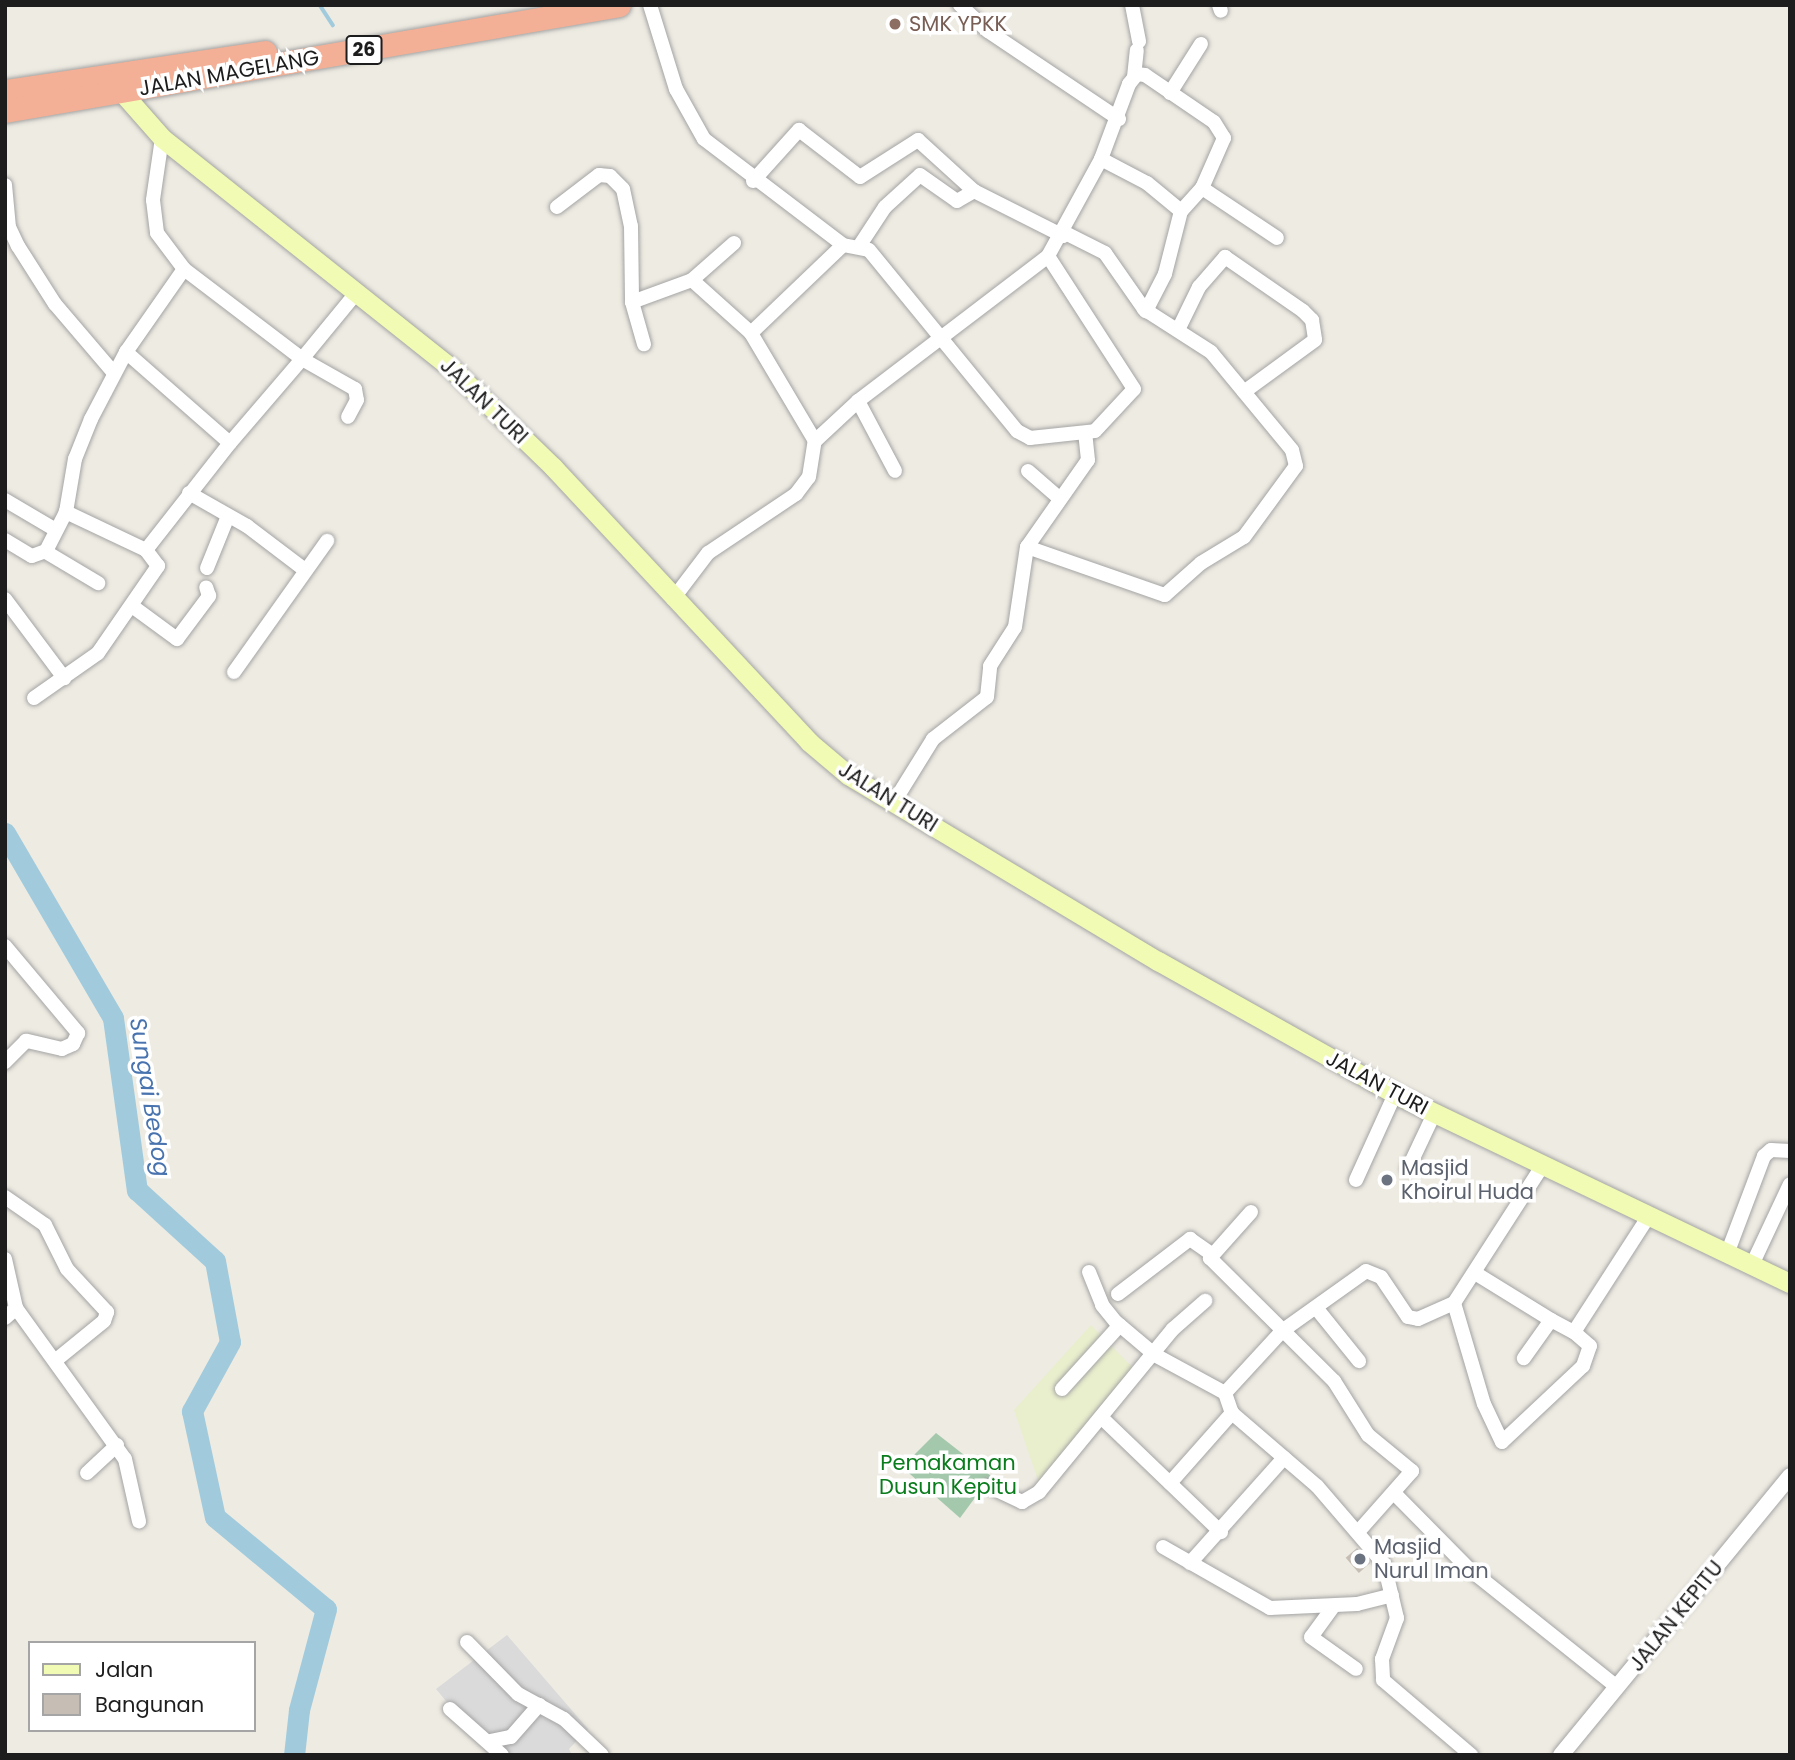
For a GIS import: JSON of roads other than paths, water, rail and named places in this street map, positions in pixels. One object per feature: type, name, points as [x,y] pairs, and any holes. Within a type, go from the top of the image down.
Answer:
[{"type":"highway","name":"JALAN MAGELANG","points":[[5,111],[113,83],[545,5]]},
{"type":"highway","name":"JALAN MAGELANG","points":[[5,90],[113,83],[612,6]]},
{"type":"main road","name":"JALAN TURI","points":[[113,83],[162,138],[462,377],[809,742],[894,802],[1158,961],[1395,1094],[1790,1283]]},
{"type":"street","points":[[650,5],[676,89],[704,139],[753,181],[843,246],[860,245],[876,258],[1017,432],[1037,438],[1085,433],[1102,426],[1134,389],[1048,256]]},
{"type":"street","points":[[960,5],[988,31],[1119,119]]},
{"type":"street","points":[[815,441],[858,401],[1048,256],[1064,234],[1119,119],[1134,77],[1138,46],[1132,5]]},
{"type":"street","points":[[1170,93],[1201,44]]},
{"type":"street","points":[[1134,77],[1145,75],[1222,130],[1223,146],[1202,188],[1181,211],[1165,274],[1146,311]]},
{"type":"street","points":[[753,181],[799,131],[860,177],[918,140],[974,191],[1105,253],[1146,311],[1211,352],[1292,450],[1296,466],[1244,537],[1201,563],[1171,593],[1027,547]]},
{"type":"street","points":[[162,138],[153,200],[157,233],[184,269],[302,359],[355,389],[356,400],[348,417]]},
{"type":"street","points":[[1101,159],[1147,183],[1181,211]]},
{"type":"street","points":[[557,207],[599,175],[610,176],[623,189],[631,226],[632,302],[644,344]]},
{"type":"street","points":[[860,245],[885,207],[920,175],[957,201],[974,191]]},
{"type":"street","points":[[5,185],[9,227],[18,246],[55,304],[113,372]]},
{"type":"street","points":[[1202,188],[1278,238]]},
{"type":"street","points":[[632,302],[692,280],[734,243]]},
{"type":"street","points":[[751,333],[843,246]]},
{"type":"street","points":[[1178,330],[1199,286],[1225,257],[1303,311],[1312,320],[1315,340],[1244,392]]},
{"type":"street","points":[[46,552],[66,512],[75,459],[113,372],[184,269]]},
{"type":"street","points":[[673,598],[708,553],[796,494],[815,463],[815,441],[751,333],[692,280]]},
{"type":"street","points":[[146,550],[189,493],[357,292]]},
{"type":"street","points":[[126,352],[230,443]]},
{"type":"street","points":[[858,401],[895,471]]},
{"type":"street","points":[[894,802],[933,739],[979,706],[990,667],[1015,627],[1027,547],[1058,497],[1090,456],[1085,433]]},
{"type":"street","points":[[1028,471],[1058,497]]},
{"type":"street","points":[[189,493],[228,516],[305,570]]},
{"type":"street","points":[[5,500],[57,530]]},
{"type":"street","points":[[34,698],[98,653],[158,566],[146,550],[66,512]]},
{"type":"street","points":[[207,568],[228,516]]},
{"type":"street","points":[[5,540],[32,556],[46,552],[98,583]]},
{"type":"street","points":[[234,672],[327,541]]},
{"type":"street","points":[[132,606],[177,639],[209,596],[206,587]]},
{"type":"street","points":[[5,599],[64,678]]},
{"type":"street","points":[[5,946],[78,1033],[73,1044],[62,1049],[26,1041],[5,1062]]},
{"type":"street","points":[[1356,1180],[1395,1094]]},
{"type":"street","points":[[1408,1169],[1434,1114]]},
{"type":"street","points":[[1727,1254],[1764,1156],[1771,1150],[1790,1151]]},
{"type":"street","points":[[1225,1393],[1282,1331],[1317,1309],[1366,1272],[1381,1277],[1408,1317],[1418,1319],[1454,1303],[1543,1165]]},
{"type":"street","points":[[1752,1265],[1790,1184]]},
{"type":"street","points":[[5,1197],[45,1225],[67,1269],[107,1312],[104,1321],[56,1360]]},
{"type":"street","points":[[1210,1253],[1251,1212]]},
{"type":"street","points":[[1574,1332],[1648,1217]]},
{"type":"street","points":[[1118,1294],[1190,1239],[1210,1253],[1282,1331],[1339,1387],[1368,1435],[1412,1471],[1358,1532]]},
{"type":"street","points":[[5,1259],[11,1313],[56,1360],[117,1445],[139,1521]]},
{"type":"street","points":[[1089,1272],[1102,1306],[1120,1325],[1155,1355],[1225,1393],[1232,1413],[1284,1458],[1358,1532],[1384,1564],[1397,1619],[1382,1659],[1383,1680],[1471,1755]]},
{"type":"street","points":[[1454,1303],[1484,1404],[1502,1442],[1583,1366],[1590,1346],[1574,1332],[1475,1273]]},
{"type":"street","points":[[988,1486],[1022,1502],[1039,1492],[1155,1355],[1172,1329],[1205,1301]]},
{"type":"street","points":[[1317,1309],[1359,1362]]},
{"type":"street","points":[[1524,1358],[1551,1320]]},
{"type":"street","points":[[1062,1389],[1120,1325]]},
{"type":"street","points":[[1170,1483],[1232,1413]]},
{"type":"street","points":[[1102,1418],[1221,1532]]},
{"type":"street","points":[[87,1473],[117,1445]]},
{"type":"street","points":[[1190,1563],[1221,1532],[1284,1458]]},
{"type":"street","name":"JALAN KEPITU","points":[[1561,1755],[1788,1482]]},
{"type":"street","points":[[1394,1493],[1468,1568],[1617,1687]]},
{"type":"street","points":[[1163,1547],[1270,1608],[1333,1607],[1392,1595]]},
{"type":"street","points":[[1333,1607],[1311,1637],[1356,1669]]},
{"type":"street","points":[[467,1642],[518,1694],[564,1719],[602,1755]]},
{"type":"street","points":[[490,1741],[511,1737],[538,1705]]},
{"type":"street","points":[[450,1709],[490,1741],[502,1755]]},
{"type":"waterway","points":[[320,5],[333,25]]},
{"type":"waterway","name":"Sungai Bedog","points":[[5,833],[113,1018],[137,1190],[215,1261],[230,1342],[192,1411],[215,1517],[326,1609],[299,1710],[294,1755]]},
{"type":"place","name":"SMK YPKK","points":[[895,24]]},
{"type":"place","name":"Masjid Khoirul Huda","points":[[1387,1180]]},
{"type":"place","name":"Masjid Nurul Iman","points":[[1360,1559]]},
{"type":"park label","name":"Pemakaman Dusun Kepitu","points":[[948,1475]]}]
